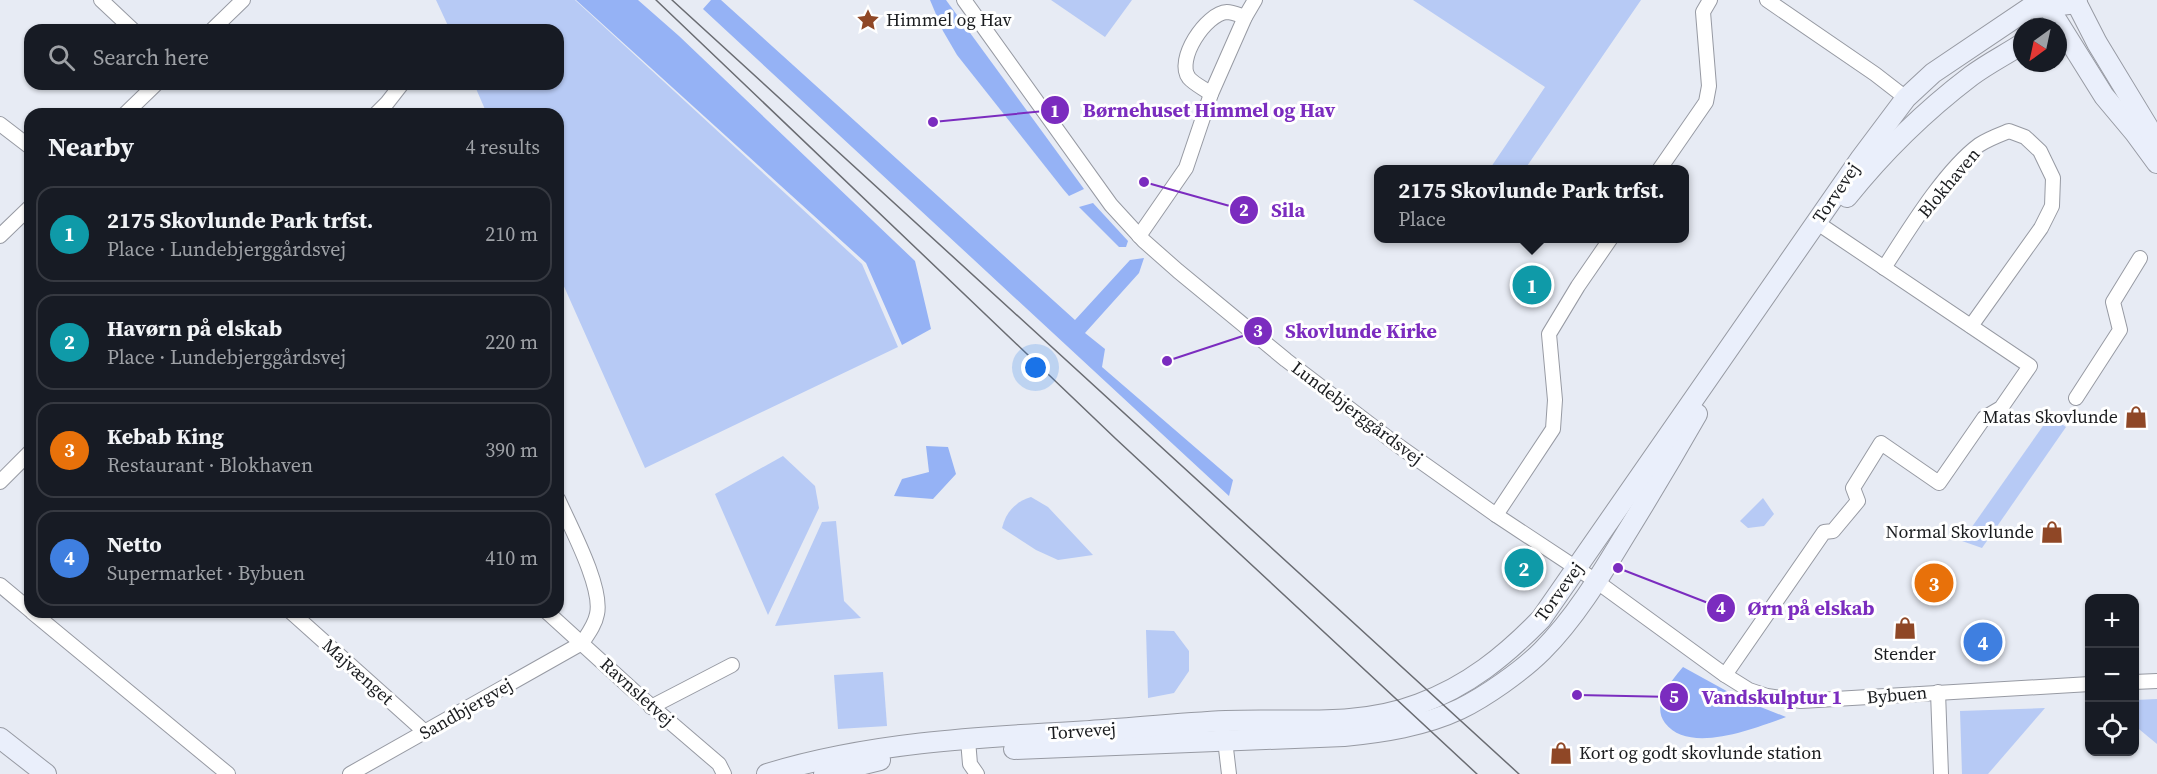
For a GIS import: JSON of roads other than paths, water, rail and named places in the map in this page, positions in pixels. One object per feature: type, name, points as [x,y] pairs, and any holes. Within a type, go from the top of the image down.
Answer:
[{"type":"street","points":[[101,0],[127,24]]},
{"type":"street","points":[[218,24],[243,0]]},
{"type":"street","name":"Lundebjerggårdsvej","points":[[964,0],[1083,168],[1111,205],[1139,236],[1286,360],[1396,444],[1496,515],[1596,581]]},
{"type":"street","points":[[1139,236],[1186,168],[1211,94],[1245,17],[1255,0]]},
{"type":"street","points":[[1662,165],[1706,102],[1709,86],[1703,12],[1710,0]]},
{"type":"street","points":[[1767,0],[1906,98]]},
{"type":"street","points":[[2157,147],[2148,127],[2097,43],[2078,1],[2050,15],[2104,96],[2157,163]]},
{"type":"street","name":"Torvevej","points":[[767,774],[890,746],[1225,740],[1382,733],[1412,726],[1460,709],[1511,676],[1542,651],[1596,581],[1668,465],[1711,388],[1820,225],[1861,158],[1906,98],[1933,73],[2028,9],[2050,15]]},
{"type":"street","points":[[1211,94],[1189,78],[1185,70],[1190,47],[1214,16],[1227,12],[1245,17]]},
{"type":"street","name":"Torvevej","points":[[824,774],[896,756],[968,745],[1226,721],[1341,721],[1397,712],[1443,694],[1473,678],[1502,658],[1541,619],[1820,225],[1928,111],[1973,75],[2013,50]]},
{"type":"street","points":[[131,108],[150,90]]},
{"type":"street","points":[[390,108],[398,90]]},
{"type":"street","points":[[0,124],[24,142]]},
{"type":"street","name":"Blokhaven","points":[[1884,268],[1935,194],[1967,156],[1986,141],[2009,131],[2025,137],[2040,152],[2053,178],[2052,206],[2041,228],[1971,326]]},
{"type":"street","points":[[0,236],[24,213]]},
{"type":"street","points":[[1725,675],[1824,532],[1833,531],[1858,501],[1853,488],[1881,443],[1939,483],[1984,418],[2001,408],[2030,366],[1820,225]]},
{"type":"street","points":[[1496,515],[1553,429],[1556,400],[1549,334],[1608,243]]},
{"type":"street","points":[[2076,398],[2120,330],[2113,302],[2140,258]]},
{"type":"street","points":[[0,482],[24,458]]},
{"type":"street","points":[[564,513],[593,579],[597,597],[598,613],[582,643]]},
{"type":"street","name":"Bybuen","points":[[1596,581],[1725,675],[1749,690],[1767,696],[1801,701],[2085,684]]},
{"type":"street","points":[[0,585],[24,605]]},
{"type":"street","points":[[39,618],[228,774]]},
{"type":"street","name":"Majvænget","points":[[298,618],[425,732]]},
{"type":"street","name":"Ravnsletvej","points":[[554,618],[651,707],[718,764],[724,774]]},
{"type":"street","name":"Sandbjergvej","points":[[350,774],[582,643]]},
{"type":"street","points":[[651,707],[732,665]]},
{"type":"street","points":[[2139,682],[2157,681]]},
{"type":"street","points":[[1938,692],[1941,774]]},
{"type":"street","points":[[0,738],[46,774]]},
{"type":"street","points":[[1225,740],[1228,774]]},
{"type":"street","points":[[968,745],[970,764],[977,774]]},
{"type":"tram line","points":[[656,0],[1116,439],[1477,774]]},
{"type":"tram line","points":[[672,0],[1519,774]]},
{"type":"place","name":"Himmel og Hav","points":[[868,20]]},
{"type":"place","name":"Børnehuset Himmel og Hav","points":[[933,122]]},
{"type":"place","name":"Sila","points":[[1144,182]]},
{"type":"place","name":"2175 Skovlunde Park trfst.","points":[[1532,285]]},
{"type":"place","name":"Skovlunde Kirke","points":[[1167,361]]},
{"type":"place","name":"Matas Skovlunde","points":[[2136,417]]},
{"type":"place","name":"Normal Skovlunde","points":[[2052,532]]},
{"type":"place","name":"Havørn på elskab","points":[[1524,568]]},
{"type":"place","name":"Ørn på elskab","points":[[1618,568]]},
{"type":"place","name":"Kebab King","points":[[1934,583]]},
{"type":"place","name":"Stender","points":[[1905,628]]},
{"type":"place","name":"Netto","points":[[1983,642]]},
{"type":"place","name":"Vandskulptur 1","points":[[1577,695]]},
{"type":"place","name":"Kort og godt skovlunde station","points":[[1561,753]]}]
